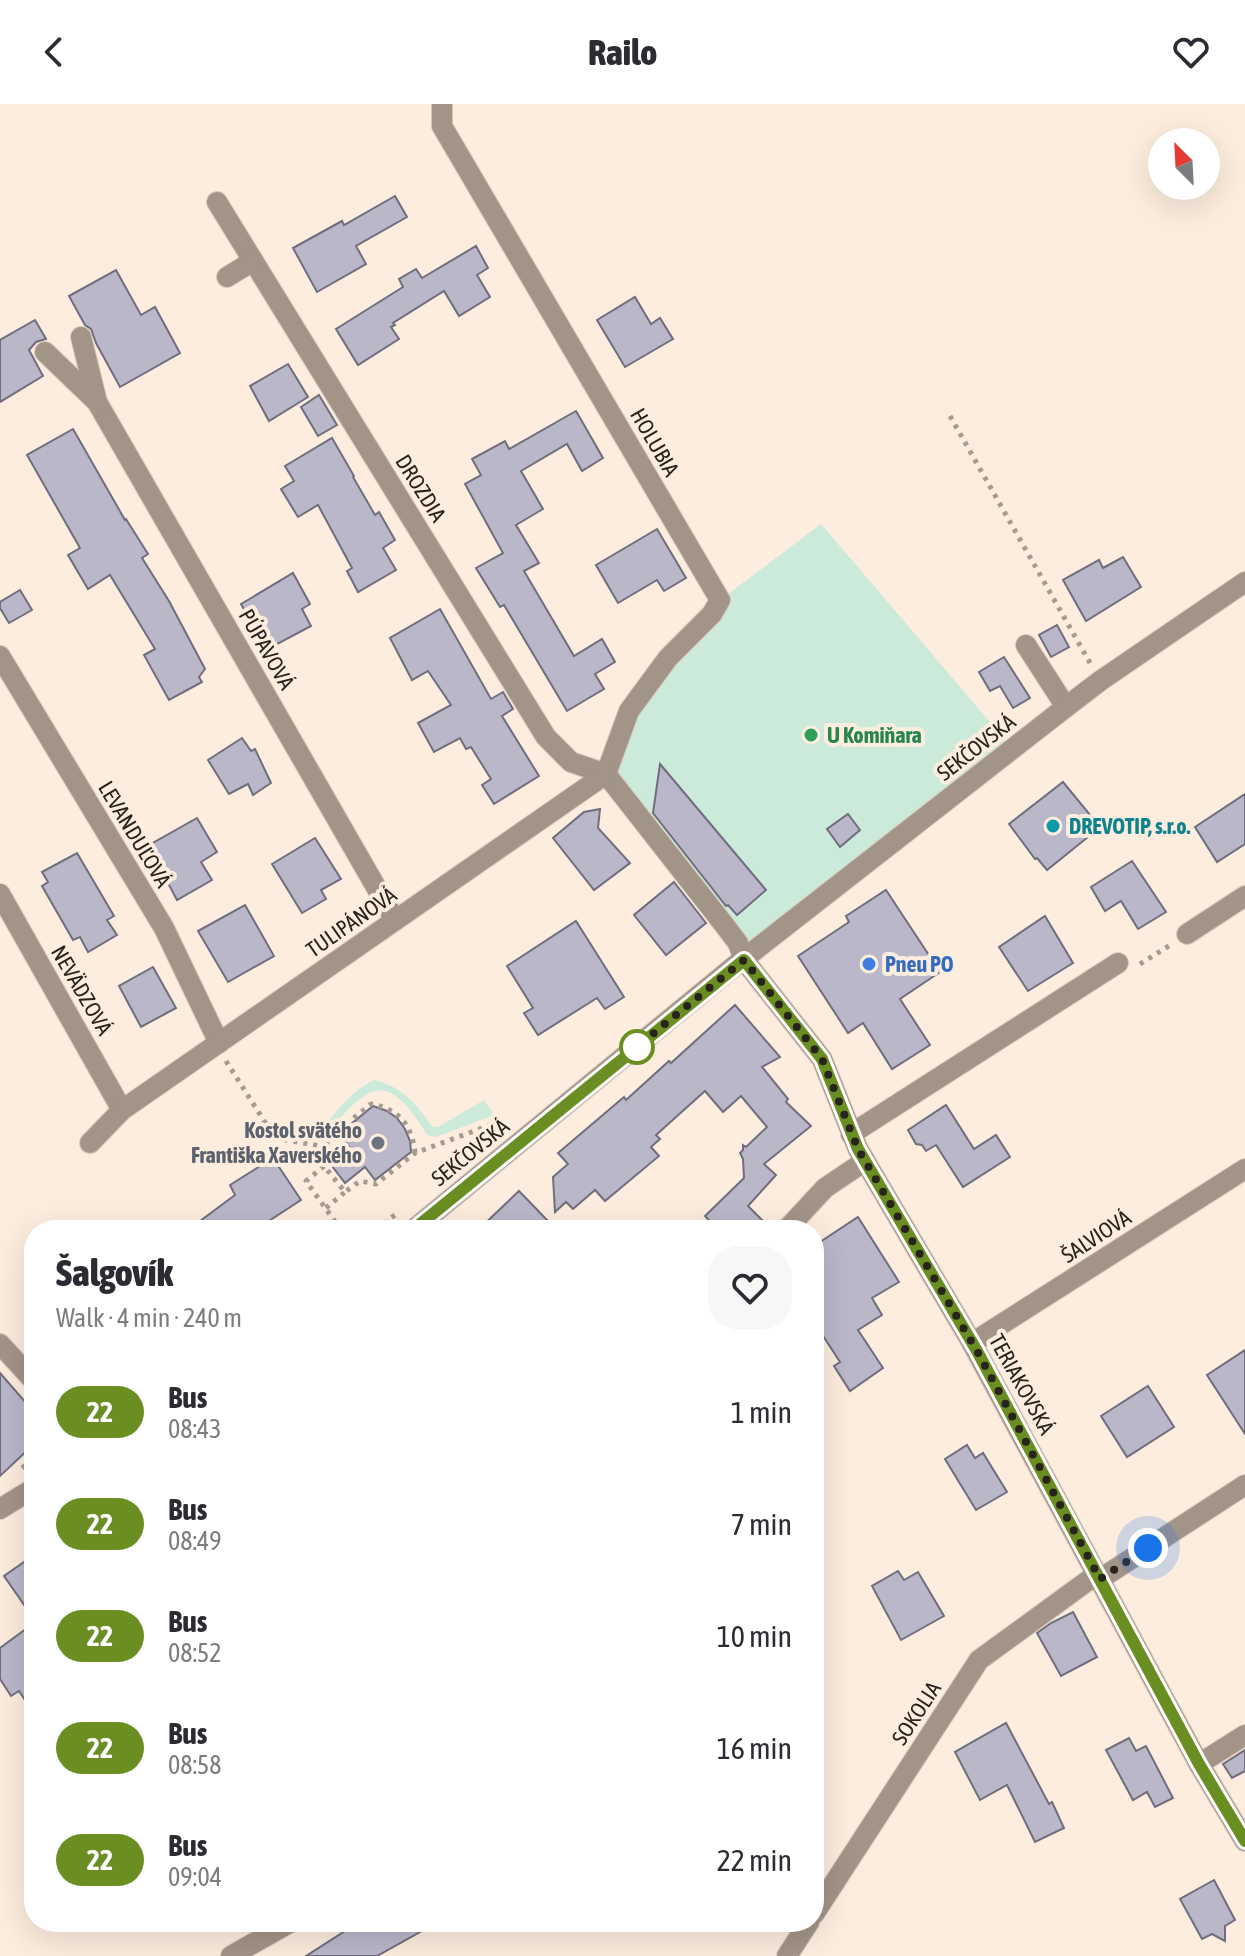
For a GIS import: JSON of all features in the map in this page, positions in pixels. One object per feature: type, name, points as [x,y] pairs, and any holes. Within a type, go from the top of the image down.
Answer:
[{"type":"street","name":"HOLUBIA","points":[[442,104],[442,126],[720,600],[712,614],[668,658],[629,711],[606,774]]},
{"type":"street","name":"DROZDIA","points":[[217,202],[546,737],[571,762],[606,774]]},
{"type":"street","points":[[227,277],[253,261]]},
{"type":"street","points":[[81,337],[97,402]]},
{"type":"street","points":[[45,352],[97,402]]},
{"type":"street","name":"PÚPAVOVÁ","points":[[97,402],[395,920]]},
{"type":"street","name":"SEKČOVSKÁ","points":[[425,1220],[744,960],[1066,707],[1245,582]]},
{"type":"street","points":[[1026,645],[1066,707]]},
{"type":"street","name":"LEVANDUĽOVÁ","points":[[0,656],[164,928],[217,1044]]},
{"type":"street","name":"TULIPÁNOVÁ","points":[[90,1143],[122,1110],[606,774]]},
{"type":"street","points":[[606,774],[730,932],[744,960]]},
{"type":"street","name":"NEVÄDZOVÁ","points":[[0,894],[122,1110]]},
{"type":"street","points":[[1187,934],[1245,896]]},
{"type":"street","name":"TERIAKOVSKÁ","points":[[744,960],[822,1059],[851,1134],[865,1161],[972,1343],[1199,1764],[1245,1841]]},
{"type":"street","points":[[851,1134],[1118,963]]},
{"type":"street","points":[[795,1220],[825,1188],[865,1161]]},
{"type":"street","name":"ŠALVIOVÁ","points":[[972,1343],[1245,1169]]},
{"type":"street","points":[[803,1220],[808,1205]]},
{"type":"street","points":[[0,1344],[24,1370]]},
{"type":"street","points":[[1099,1577],[1245,1485]]},
{"type":"street","points":[[0,1509],[24,1494]]},
{"type":"street","name":"SOKOLIA","points":[[824,1899],[979,1660],[1099,1577]]},
{"type":"street","points":[[1199,1764],[1245,1735]]},
{"type":"street","points":[[231,1956],[273,1932]]},
{"type":"street","points":[[787,1956],[803,1932]]},
{"type":"path","points":[[950,416],[1100,681]]},
{"type":"path","points":[[217,1044],[275,1138],[326,1147]]},
{"type":"path","points":[[334,1220],[306,1181],[324,1166],[329,1138],[371,1104],[386,1107],[400,1116],[409,1130],[415,1153]]},
{"type":"path","points":[[326,1208],[360,1181],[376,1184],[415,1153],[493,1124],[502,1132]]},
{"type":"path","points":[[324,1166],[345,1192]]},
{"type":"green space","name":"U Komiňara","points":[[821,524],[1013,749],[744,960],[606,774],[629,711],[720,600]]},
{"type":"green space","points":[[374,1080],[401,1092],[433,1127],[484,1100],[494,1115],[436,1137],[427,1135],[411,1111],[396,1096],[379,1090],[359,1100],[330,1128],[326,1124],[354,1094]]},
{"type":"building","points":[[395,196],[407,217],[356,246],[366,264],[317,292],[293,248],[342,221],[344,225]]},
{"type":"building","points":[[476,246],[488,268],[477,275],[490,297],[459,316],[444,291],[393,323],[395,325],[391,327],[399,339],[358,365],[336,329],[403,287],[399,279],[416,269],[422,278]]},
{"type":"building","points":[[116,270],[141,315],[155,307],[180,353],[120,387],[91,329],[85,325],[69,296]]},
{"type":"building","points":[[635,297],[651,324],[660,318],[673,339],[625,367],[597,320]]},
{"type":"building","points":[[35,320],[46,339],[36,342],[29,350],[43,376],[0,402],[0,340]]},
{"type":"building","points":[[288,364],[308,397],[269,421],[250,386]]},
{"type":"building","points":[[319,395],[337,425],[318,436],[301,407]]},
{"type":"building","points":[[576,411],[603,458],[582,471],[567,444],[521,471],[543,509],[516,525],[539,563],[524,571],[574,656],[602,639],[615,662],[595,674],[604,689],[567,711],[504,605],[500,607],[476,568],[503,553],[465,484],[481,475],[472,459],[505,441],[509,449]]},
{"type":"building","points":[[73,429],[148,554],[142,558],[205,669],[199,677],[202,682],[169,700],[144,655],[155,649],[110,575],[88,589],[68,555],[80,548],[27,455]]},
{"type":"building","points":[[332,438],[375,515],[379,512],[395,540],[383,548],[396,570],[358,592],[347,571],[352,568],[318,505],[298,517],[281,489],[294,481],[285,466]]},
{"type":"building","points":[[657,529],[686,578],[664,591],[657,580],[618,603],[596,565]]},
{"type":"building","points":[[1123,557],[1141,587],[1086,621],[1063,580],[1099,560],[1103,568]]},
{"type":"building","points":[[293,573],[310,604],[302,609],[311,626],[266,650],[241,604]]},
{"type":"building","points":[[20,590],[32,610],[9,623],[0,602]]},
{"type":"building","points":[[440,609],[491,699],[503,692],[513,709],[502,716],[539,776],[494,804],[482,785],[491,779],[471,747],[466,749],[460,738],[434,752],[418,723],[451,705],[428,671],[412,680],[390,638]]},
{"type":"building","points":[[1057,625],[1069,647],[1051,657],[1039,635]]},
{"type":"building","points":[[1004,657],[1030,698],[1013,708],[1000,686],[990,691],[979,672]]},
{"type":"building","points":[[242,738],[251,751],[255,749],[271,783],[253,795],[248,784],[229,794],[208,760]]},
{"type":"building","points":[[660,764],[766,890],[737,915],[726,906],[653,813]]},
{"type":"building","name":"DREVOTIP, s.r.o.","points":[[1063,782],[1098,829],[1047,870],[1009,824]]},
{"type":"building","points":[[1245,794],[1245,844],[1217,862],[1195,827]]},
{"type":"building","points":[[600,809],[598,828],[630,863],[594,890],[553,838],[584,812]]},
{"type":"building","points":[[848,814],[860,830],[840,847],[827,829]]},
{"type":"building","points":[[197,818],[217,852],[201,862],[212,880],[177,900],[168,883],[164,885],[144,848]]},
{"type":"building","points":[[315,838],[341,879],[321,890],[326,899],[302,913],[272,864]]},
{"type":"building","points":[[77,853],[114,916],[107,920],[117,935],[88,952],[80,937],[73,940],[42,886],[48,882],[42,872]]},
{"type":"building","points":[[1132,861],[1166,912],[1138,929],[1121,901],[1105,911],[1091,887]]},
{"type":"building","points":[[674,882],[706,923],[666,955],[634,915]]},
{"type":"building","name":"Pneu PO","points":[[886,890],[940,972],[900,999],[930,1045],[892,1069],[863,1023],[848,1033],[798,956],[849,922],[846,916]]},
{"type":"building","points":[[245,905],[274,956],[228,982],[198,931]]},
{"type":"building","points":[[1045,916],[1073,963],[1028,991],[999,947]]},
{"type":"building","points":[[576,921],[624,997],[605,1009],[597,998],[538,1035],[524,1013],[533,1008],[507,966]]},
{"type":"building","points":[[153,967],[176,1008],[141,1027],[119,986]]},
{"type":"building","points":[[735,1005],[780,1057],[762,1067],[788,1099],[786,1102],[811,1126],[764,1164],[776,1175],[748,1206],[762,1220],[709,1220],[705,1216],[744,1178],[740,1153],[743,1145],[746,1147],[767,1127],[741,1096],[723,1112],[705,1091],[656,1135],[660,1139],[651,1147],[659,1156],[605,1201],[595,1190],[573,1209],[566,1202],[555,1212],[553,1177],[568,1164],[558,1153],[624,1097],[626,1100],[669,1061],[671,1063]]},
{"type":"building","points":[[946,1105],[974,1149],[996,1135],[1010,1157],[963,1187],[936,1145],[926,1151],[922,1145],[916,1144],[908,1130]]},
{"type":"building","name":"Kostol svätého Františka Xaverského","points":[[373,1106],[397,1118],[410,1141],[411,1152],[375,1180],[365,1167],[345,1183],[329,1162],[349,1146],[339,1134]]},
{"type":"building","points":[[273,1158],[301,1200],[270,1220],[201,1220],[235,1195],[230,1185]]},
{"type":"building","points":[[519,1191],[547,1220],[489,1220]]},
{"type":"building","points":[[858,1217],[899,1282],[872,1298],[882,1315],[858,1330],[883,1368],[850,1391],[834,1366],[840,1362],[824,1337],[824,1239]]},
{"type":"building","points":[[1245,1350],[1245,1434],[1207,1375]]},
{"type":"building","points":[[0,1373],[24,1401],[24,1453],[0,1476]]},
{"type":"building","points":[[1148,1386],[1174,1427],[1127,1457],[1101,1416]]},
{"type":"building","points":[[967,1445],[975,1458],[983,1453],[1007,1492],[976,1510],[945,1459]]},
{"type":"building","points":[[24,1562],[24,1605],[4,1576]]},
{"type":"building","points":[[898,1571],[904,1580],[918,1572],[944,1616],[901,1640],[872,1586]]},
{"type":"building","points":[[1073,1612],[1097,1657],[1061,1676],[1037,1633]]},
{"type":"building","points":[[24,1630],[24,1699],[19,1691],[11,1696],[0,1679],[0,1648]]},
{"type":"building","points":[[1006,1723],[1064,1828],[1035,1842],[1007,1785],[980,1800],[955,1752]]},
{"type":"building","points":[[1129,1738],[1136,1751],[1146,1746],[1173,1798],[1155,1807],[1147,1792],[1133,1800],[1106,1750]]},
{"type":"building","points":[[1245,1750],[1245,1771],[1232,1778],[1223,1764]]},
{"type":"building","points":[[1214,1880],[1235,1920],[1225,1926],[1225,1941],[1212,1934],[1202,1939],[1180,1899]]},
{"type":"building","points":[[343,1932],[420,1932],[377,1956],[306,1956]]},
{"type":"bus line","name":"22","points":[[425,1220],[744,960],[822,1059],[853,1140],[977,1351],[1199,1764],[1245,1841]]},
{"type":"place","name":"U Komiňara","points":[[811,735]]},
{"type":"place","name":"DREVOTIP, s.r.o.","points":[[1053,826]]},
{"type":"place","name":"Pneu PO","points":[[869,964]]},
{"type":"place","name":"Kostol svätého Františka Xaverského","points":[[378,1143]]},
{"type":"route","points":[[637,1047],[634,1049],[744,960],[822,1059],[853,1140],[977,1351],[1100,1579],[1148,1548]]}]
